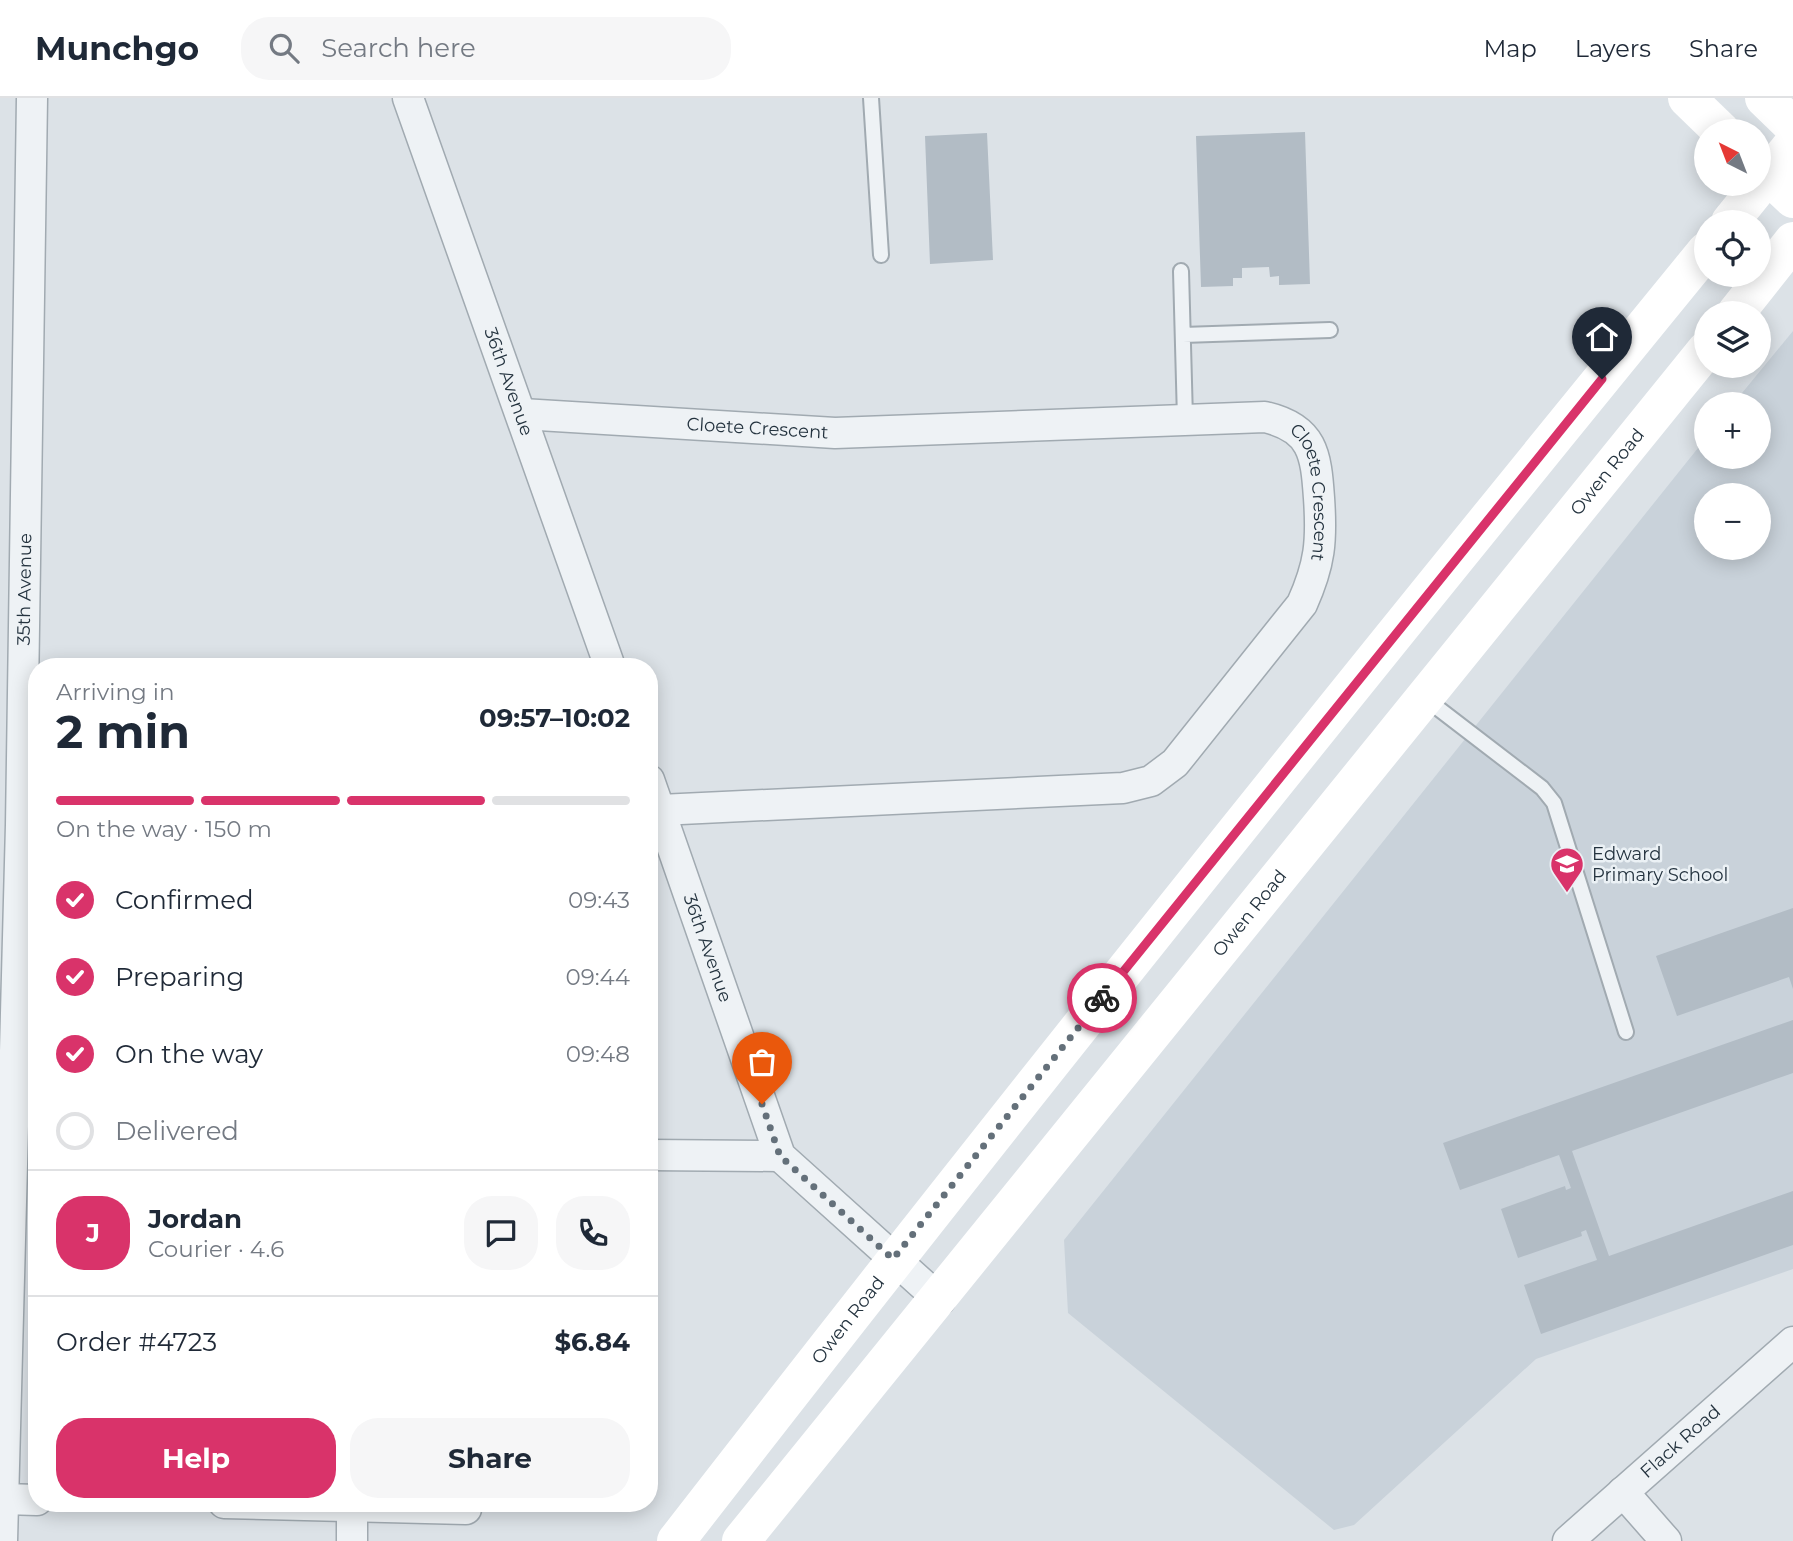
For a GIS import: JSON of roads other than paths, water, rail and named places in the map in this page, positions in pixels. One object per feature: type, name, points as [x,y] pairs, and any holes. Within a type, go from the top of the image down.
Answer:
[{"type":"street","name":"35th Avenue","points":[[30,658],[32,98]]},
{"type":"street","name":"36th Avenue","points":[[408,98],[607,658]]},
{"type":"street","points":[[1687,98],[1709,119]]},
{"type":"street","points":[[1763,98],[1793,126]]},
{"type":"street","points":[[1742,210],[1773,180],[1793,144]]},
{"type":"street","points":[[1746,301],[1793,241]]},
{"type":"street","name":"Owen Road","points":[[676,1541],[893,1259],[1387,641],[1694,266]]},
{"type":"street","name":"Owen Road","points":[[741,1541],[940,1300],[1694,365]]},
{"type":"street","name":"Cloete Crescent","points":[[522,414],[835,433],[1265,417],[1295,429],[1305,438],[1317,461],[1322,543],[1313,580],[1288,625],[1175,763],[1151,781],[1123,788],[660,810]]},
{"type":"street","name":"36th Avenue","points":[[658,805],[660,844],[780,1156],[940,1300]]},
{"type":"street","name":"35th Avenue","points":[[2,1541],[28,852]]},
{"type":"street","points":[[658,1155],[780,1156]]},
{"type":"street","name":"Flack Road","points":[[1568,1541],[1793,1342]]},
{"type":"street","points":[[1623,1492],[1666,1541]]},
{"type":"street","points":[[4,1499],[28,1500]]},
{"type":"street","points":[[352,1512],[352,1541]]},
{"type":"lane","points":[[871,98],[881,255]]},
{"type":"lane","points":[[1181,271],[1185,419]]},
{"type":"lane","points":[[1183,335],[1330,330]]},
{"type":"lane","points":[[1425,698],[1542,788],[1554,803],[1626,1032]]},
{"type":"place","name":"Edward Primary School","points":[[1567,894]]}]
